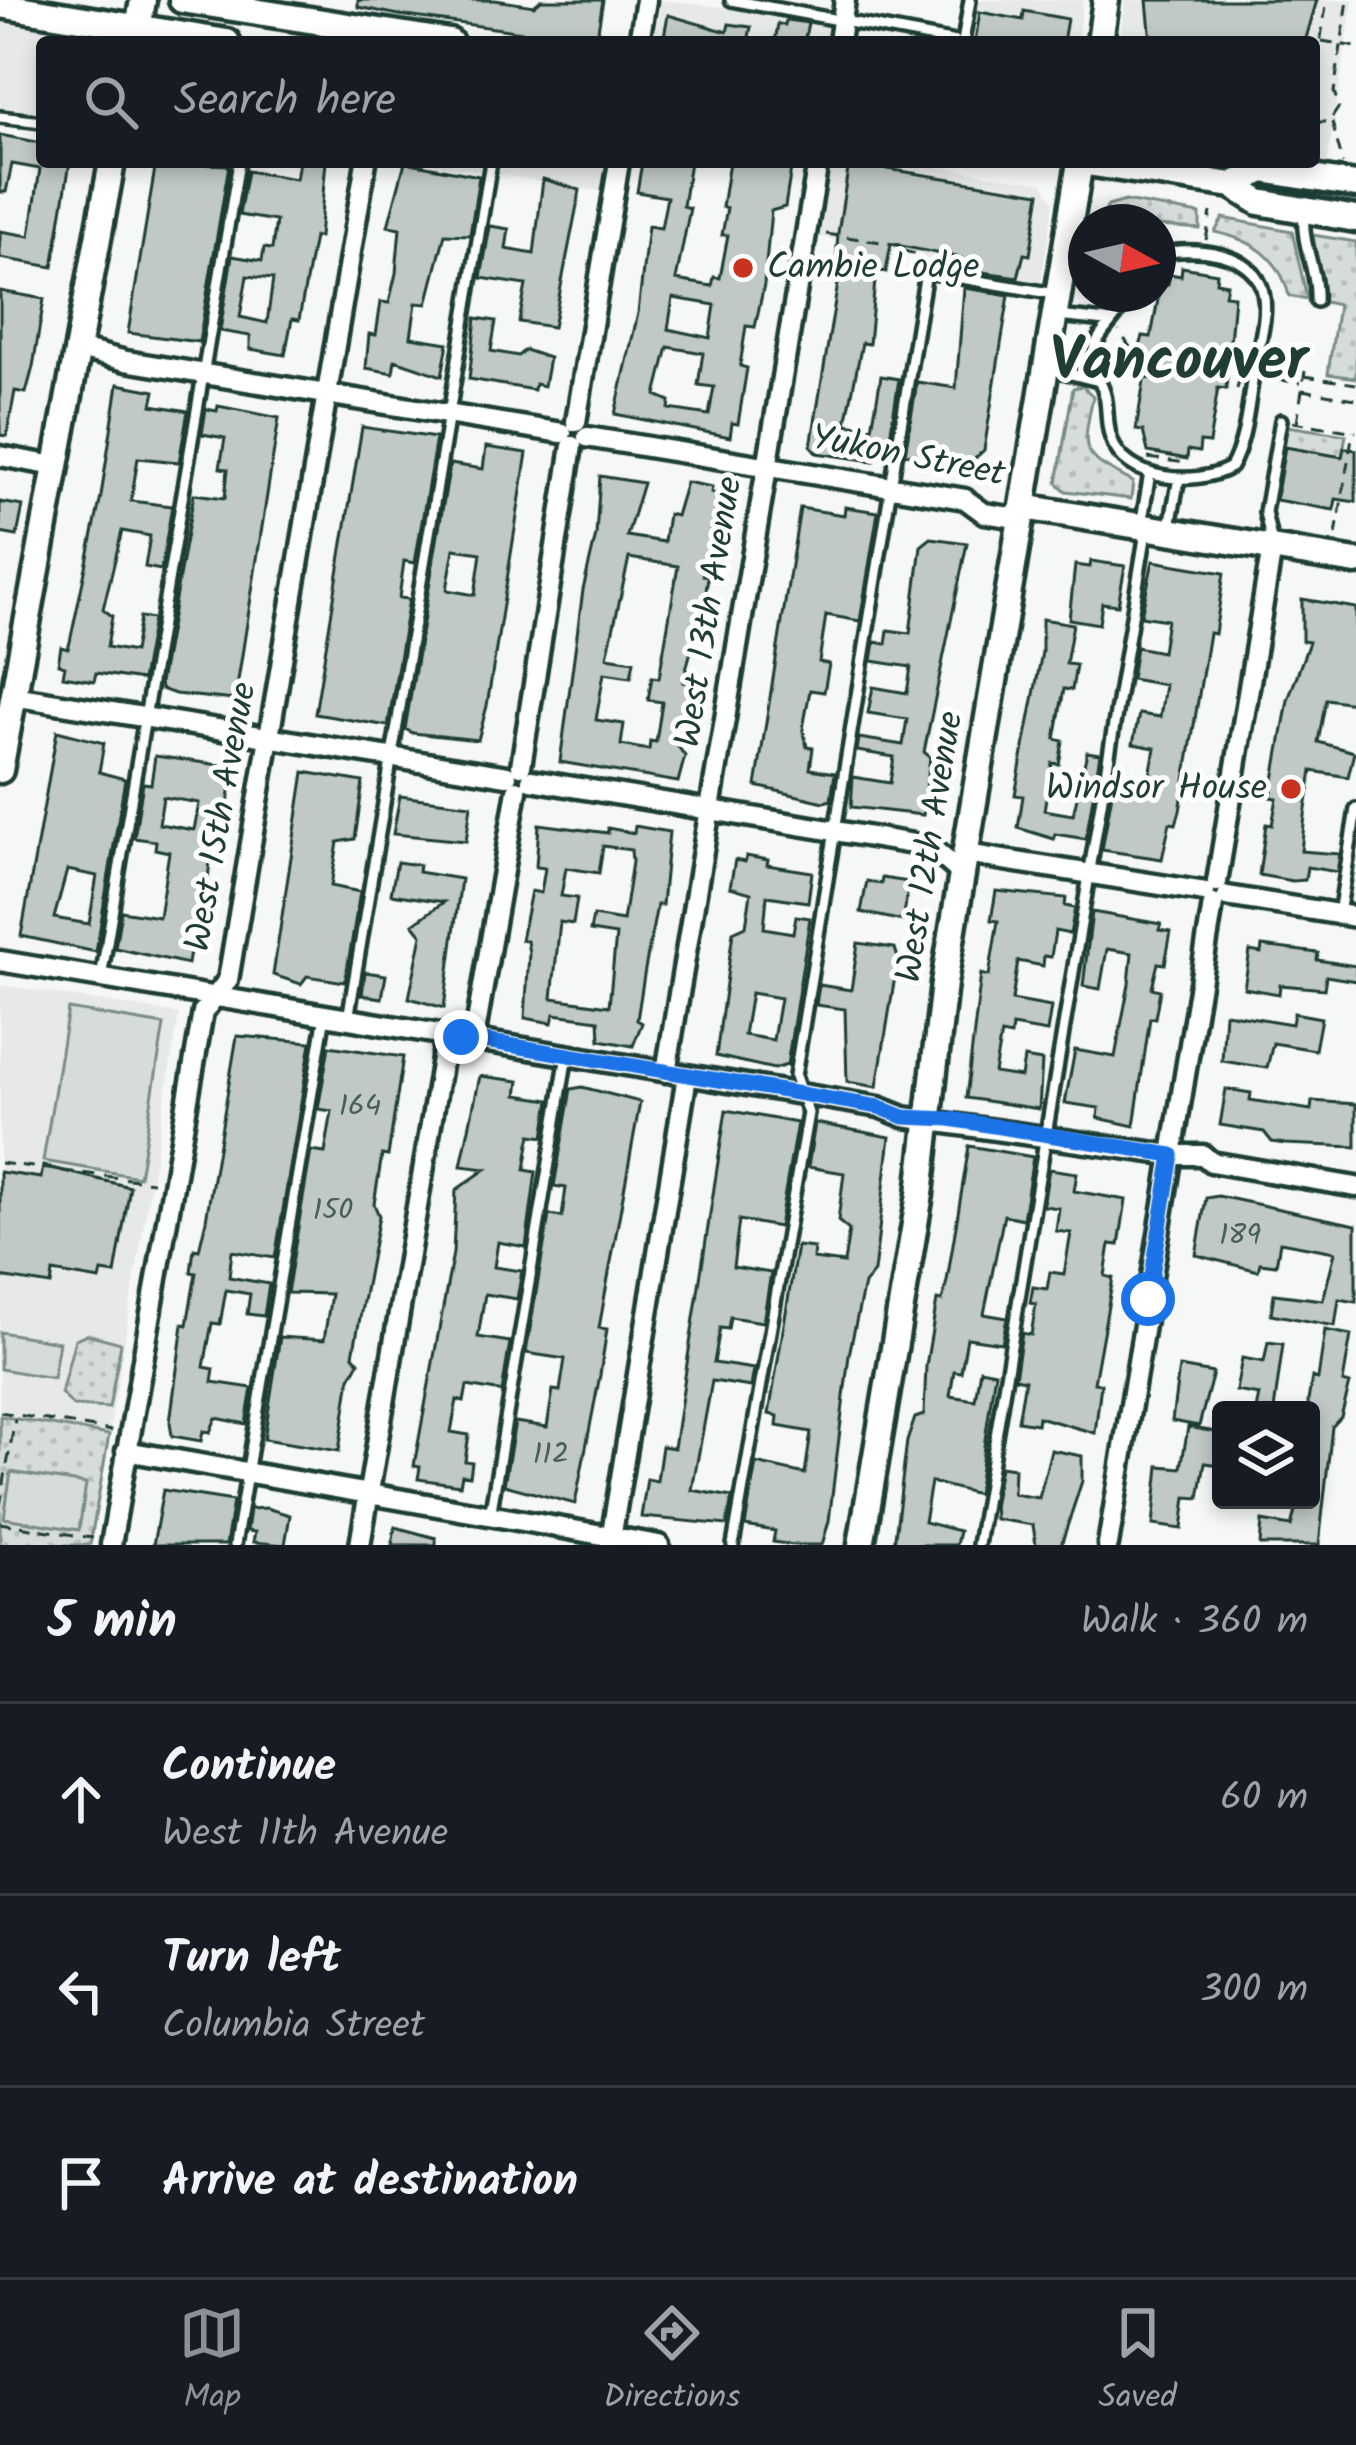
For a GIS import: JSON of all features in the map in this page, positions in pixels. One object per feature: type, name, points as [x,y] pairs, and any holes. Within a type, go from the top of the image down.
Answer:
[{"type":"street","points":[[0,5],[137,35],[142,0]]},
{"type":"street","points":[[182,0],[381,36]]},
{"type":"street","points":[[640,36],[646,0]]},
{"type":"street","points":[[1101,36],[1106,0]]},
{"type":"street","points":[[0,770],[111,168]]},
{"type":"street","name":"West 15th Avenue","points":[[103,1542],[126,1451],[197,1041],[213,996],[228,980],[365,168]]},
{"type":"street","points":[[474,1039],[618,168]]},
{"type":"street","name":"West 13th Avenue","points":[[666,1072],[817,168]]},
{"type":"street","name":"West 12th Avenue","points":[[861,1545],[966,853],[1079,168]]},
{"type":"street","points":[[1120,168],[1232,185],[1259,202],[1356,219]]},
{"type":"street","points":[[1232,185],[1263,170],[1350,176]]},
{"type":"street","name":"Yukon Street","points":[[76,348],[205,374],[965,500],[984,512],[1010,518],[1024,507],[1356,562]]},
{"type":"street","points":[[0,456],[55,466]]},
{"type":"street","points":[[1108,1545],[1272,548]]},
{"type":"street","points":[[13,696],[1347,916]]},
{"type":"street","points":[[931,847],[966,853]]},
{"type":"street","points":[[0,961],[928,1118],[1172,1155],[1203,1155],[1211,1162],[1356,1187]]},
{"type":"street","points":[[360,1545],[446,1034]]},
{"type":"street","points":[[611,1541],[687,1076]]},
{"type":"street","points":[[126,1451],[611,1541],[658,1545]]},
{"type":"lane","points":[[731,0],[844,9],[939,36]]},
{"type":"lane","points":[[961,36],[970,0]]},
{"type":"lane","points":[[0,117],[36,121]]},
{"type":"lane","points":[[101,978],[238,168]]},
{"type":"lane","points":[[348,1019],[490,168]]},
{"type":"lane","points":[[1305,210],[1304,248],[1317,284],[1316,301]]},
{"type":"lane","points":[[1121,312],[1092,350],[1115,449],[1150,473],[1179,478],[1217,475],[1238,454],[1263,290],[1250,269],[1221,255],[1176,252]]},
{"type":"lane","points":[[733,1545],[808,1113],[794,1076],[926,272],[1115,324]]},
{"type":"lane","points":[[1047,368],[1100,381]]},
{"type":"lane","points":[[1272,548],[1265,512],[1281,420]]},
{"type":"lane","points":[[978,1545],[1152,528],[1150,473]]},
{"type":"lane","points":[[1152,528],[1179,478]]},
{"type":"lane","points":[[1347,916],[1356,809]]},
{"type":"lane","points":[[235,1545],[325,1015]]},
{"type":"lane","points":[[490,1516],[567,1054]]},
{"type":"path","points":[[1327,0],[1320,41],[1356,47]]},
{"type":"path","points":[[1348,0],[1334,92],[1339,107],[1332,120],[1350,176]]},
{"type":"path","points":[[1320,121],[1332,120]]},
{"type":"path","points":[[1205,245],[1210,212]]},
{"type":"path","points":[[826,234],[901,245],[900,250],[920,255]]},
{"type":"path","points":[[1115,324],[1137,359]]},
{"type":"path","points":[[1097,350],[1137,359]]},
{"type":"path","points":[[1143,351],[1133,376],[1151,380]]},
{"type":"path","points":[[1239,391],[1236,380],[1246,353]]},
{"type":"path","points":[[1116,384],[1111,373],[1137,359]]},
{"type":"path","points":[[1230,365],[1239,367]]},
{"type":"path","points":[[1260,384],[1273,386],[1274,372],[1262,370]]},
{"type":"path","points":[[1297,422],[1304,373],[1356,384]]},
{"type":"path","points":[[1228,379],[1236,380]]},
{"type":"path","points":[[1274,379],[1303,383]]},
{"type":"path","points":[[1302,391],[1356,399]]},
{"type":"path","points":[[1281,420],[1355,431],[1336,535]]},
{"type":"path","points":[[1136,454],[1197,465]]},
{"type":"path","points":[[0,1162],[155,1183]]},
{"type":"path","points":[[0,1412],[114,1431]]},
{"type":"path","points":[[0,1506],[16,1415]]},
{"type":"path","points":[[11,1442],[20,1444]]},
{"type":"path","points":[[0,1522],[103,1542]]},
{"type":"path","points":[[63,1545],[72,1535]]},
{"type":"shaded area","points":[[661,0],[832,20],[830,36],[655,36]]},
{"type":"shaded area","points":[[979,0],[1083,0],[1078,36],[973,36]]},
{"type":"shaded area","points":[[1126,0],[1353,0],[1326,170],[1313,168],[1320,168],[1320,36],[1120,36]]},
{"type":"shaded area","points":[[0,16],[101,36],[36,36],[36,115],[0,110]]},
{"type":"shaded area","points":[[456,168],[610,168],[606,192]]},
{"type":"shaded area","points":[[828,168],[948,168],[1042,183],[1054,202],[1041,281],[1029,285],[921,266],[922,254],[816,236]]},
{"type":"shaded area","points":[[1176,210],[1200,214],[1200,229],[1176,227]]},
{"type":"shaded area","points":[[1223,218],[1292,231],[1307,299],[1289,296],[1279,271],[1263,252],[1215,232]]},
{"type":"shaded area","points":[[1313,235],[1356,242],[1356,378],[1328,374],[1338,305],[1324,302]]},
{"type":"shaded area","points":[[1082,386],[1093,396],[1086,442],[1089,451],[1133,482],[1131,499],[1066,491],[1057,483],[1073,388]]},
{"type":"shaded area","points":[[1287,426],[1346,435],[1342,457],[1284,447]]},
{"type":"shaded area","points":[[0,985],[179,1014],[109,1433],[0,1415]]},
{"type":"shaded area","points":[[68,1009],[164,1025],[139,1177],[43,1161]]},
{"type":"shaded area","points":[[0,1332],[59,1342],[53,1378],[0,1369]]},
{"type":"shaded area","points":[[87,1334],[121,1343],[109,1408],[73,1406],[61,1393],[75,1339]]},
{"type":"shaded area","points":[[0,1416],[109,1435],[90,1545],[0,1545]]},
{"type":"shaded area","points":[[11,1472],[86,1484],[79,1530],[4,1518]]},
{"type":"building","points":[[358,0],[495,0],[534,6],[541,0],[603,0],[597,36],[552,36],[358,7]]},
{"type":"building","points":[[1147,0],[1317,0],[1307,36],[1150,36]]},
{"type":"building","points":[[1024,11],[1067,19],[1064,36],[976,36],[980,12],[1023,20]]},
{"type":"building","points":[[668,15],[727,32],[729,24],[751,27],[749,36],[664,36]]},
{"type":"building","points":[[786,20],[808,23],[805,36],[776,36],[778,24],[785,25]]},
{"type":"building","points":[[0,135],[36,142],[36,168],[69,168],[53,267],[0,258],[0,231],[30,236],[40,169],[12,164],[6,192],[0,192]]},
{"type":"building","points":[[155,168],[228,168],[199,342],[128,333]]},
{"type":"building","points":[[298,168],[325,168],[319,237],[314,237],[299,320],[292,319],[285,355],[250,349],[250,336],[220,331],[232,256],[262,261],[264,248],[272,249],[276,221],[239,215],[247,171],[296,179]],"holes":[[[247,276],[273,279],[267,323],[240,317]]]},
{"type":"building","points":[[403,168],[479,176],[470,235],[445,234],[427,304],[416,303],[411,337],[448,343],[442,376],[395,360],[393,373],[366,368],[369,334],[376,335],[381,302],[389,303],[396,273],[400,228],[388,226]]},
{"type":"building","points":[[641,168],[689,168],[683,206],[690,208],[676,280],[712,286],[714,277],[720,278],[728,235],[722,235],[727,208],[722,207],[728,168],[791,168],[785,207],[771,211],[764,285],[755,327],[746,326],[740,366],[747,368],[738,424],[732,423],[730,437],[615,414],[638,313],[648,226],[661,228],[667,197],[637,192]],"holes":[[[673,298],[715,305],[710,338],[668,329]],[[668,347],[703,353],[698,385],[714,387],[709,415],[669,409],[670,401],[656,395]]]},
{"type":"building","points":[[848,168],[881,168],[1040,193],[1030,255],[1024,254],[1018,277],[968,270],[960,267],[961,258],[891,244],[886,272],[876,270],[869,344],[862,343],[846,424],[872,428],[881,376],[899,379],[887,456],[875,454],[874,461],[817,453],[811,446],[841,265],[836,264]]},
{"type":"building","points":[[543,179],[580,190],[553,327],[519,322],[526,285],[481,278],[490,226],[509,229],[506,249],[534,254]]},
{"type":"building","points":[[1182,267],[1217,273],[1216,282],[1227,284],[1225,295],[1234,296],[1226,389],[1218,388],[1209,443],[1200,442],[1199,452],[1188,450],[1187,459],[1148,452],[1143,431],[1136,430],[1145,375],[1136,373],[1137,363],[1149,360],[1140,347],[1143,336],[1151,337],[1156,312],[1176,312],[1176,275],[1181,276]]},
{"type":"building","points":[[964,288],[1009,295],[984,450],[970,463],[905,454],[917,382],[956,388]]},
{"type":"building","points":[[0,291],[44,299],[26,393],[15,391],[7,436],[0,435]]},
{"type":"building","points":[[476,318],[496,321],[491,351],[518,356],[525,350],[549,358],[544,386],[535,384],[534,390],[469,379]]},
{"type":"building","points":[[118,384],[155,391],[152,405],[188,411],[179,462],[138,458],[131,501],[172,506],[161,570],[145,567],[150,536],[122,531],[103,609],[112,616],[107,647],[134,652],[140,617],[153,619],[142,680],[96,673],[94,681],[63,676],[65,666],[58,664],[61,647],[68,649],[70,642],[101,496]]},
{"type":"building","points":[[218,406],[279,418],[235,700],[175,694],[161,689],[160,683],[194,494],[225,498],[228,469],[220,468],[225,438],[202,434],[206,409],[217,411]]},
{"type":"building","points":[[362,427],[436,438],[415,563],[404,561],[399,598],[409,599],[388,726],[315,714]]},
{"type":"building","points":[[486,447],[527,453],[478,740],[413,733],[405,729],[450,464],[483,469]],"holes":[[[454,549],[481,553],[475,595],[447,590]]]},
{"type":"building","points":[[1285,447],[1342,457],[1344,448],[1356,450],[1356,502],[1336,499],[1334,510],[1276,500]]},
{"type":"building","points":[[600,476],[643,483],[627,536],[664,542],[668,514],[676,516],[686,482],[712,487],[711,493],[719,494],[703,575],[708,576],[706,592],[683,682],[691,683],[677,745],[685,756],[678,782],[560,762],[583,590],[596,535]],"holes":[[[629,558],[678,566],[659,678],[652,677],[648,700],[662,702],[656,742],[650,741],[649,750],[621,745],[624,724],[596,720],[604,673],[631,677],[634,661],[607,657]]]},
{"type":"building","points":[[0,502],[23,506],[17,536],[0,533]]},
{"type":"building","points":[[845,507],[878,512],[860,621],[826,615],[819,662],[829,664],[824,692],[810,690],[803,729],[807,747],[813,748],[810,769],[835,773],[831,800],[824,802],[756,786],[800,508],[844,515]]},
{"type":"building","points":[[931,538],[967,543],[924,752],[930,757],[923,815],[851,807],[853,777],[890,783],[894,757],[857,751],[859,738],[903,745],[907,719],[868,713],[873,687],[907,693],[911,667],[872,661],[875,642],[886,644],[888,630],[910,633],[921,546]]},
{"type":"building","points":[[1091,561],[1125,566],[1118,605],[1102,603],[1099,624],[1069,619],[1075,565],[1090,567]]},
{"type":"building","points":[[1153,561],[1224,573],[1215,634],[1209,633],[1180,811],[1176,824],[1170,823],[1162,859],[1102,850],[1114,782],[1148,787],[1155,748],[1133,744],[1139,714],[1160,717],[1165,685],[1131,679],[1136,647],[1162,652],[1167,620],[1141,616]]},
{"type":"building","points":[[1302,599],[1356,608],[1356,699],[1353,703],[1326,699],[1318,742],[1354,752],[1348,777],[1312,771],[1301,851],[1340,854],[1337,872],[1307,867],[1305,880],[1292,881],[1259,875],[1266,824],[1272,825],[1277,798],[1271,797],[1288,700],[1309,642],[1302,641]]},
{"type":"building","points":[[1042,619],[1073,624],[1066,664],[1076,665],[1072,690],[1064,689],[1055,739],[1063,741],[1059,764],[1052,763],[1044,810],[1073,815],[1087,752],[1100,754],[1086,839],[1055,834],[1054,839],[1018,828],[1023,796],[1015,795],[1042,652]]},
{"type":"building","points":[[57,731],[104,743],[99,772],[125,779],[96,952],[21,936]],"holes":[[[67,870],[97,876],[89,924],[54,918]]]},
{"type":"building","points":[[155,756],[234,767],[224,829],[213,827],[207,892],[200,891],[188,964],[115,948],[121,911],[159,917],[169,852],[155,849],[156,841],[134,838],[143,783],[151,784]],"holes":[[[163,797],[199,803],[194,830],[159,824]]]},
{"type":"building","points":[[304,772],[363,782],[355,839],[338,842],[331,886],[360,892],[345,982],[307,976],[301,984],[273,975]]},
{"type":"building","points":[[400,796],[471,805],[466,841],[393,834]]},
{"type":"building","points":[[539,824],[608,833],[608,828],[634,833],[635,826],[669,832],[662,905],[657,905],[637,1020],[642,1023],[633,1046],[600,1040],[599,1020],[554,1014],[552,1023],[525,1018],[529,953],[527,941],[521,940],[531,891],[541,893],[545,868],[536,867]],"holes":[[[603,846],[631,850],[623,921],[593,916],[590,931],[616,935],[609,1006],[552,998],[560,922],[573,924],[577,898],[561,896],[566,868],[599,873]]]},
{"type":"building","points":[[746,856],[768,860],[767,865],[812,872],[808,902],[767,896],[764,928],[793,933],[796,916],[810,918],[787,1065],[774,1069],[716,1056],[733,932],[746,926],[751,893],[730,887],[735,860],[745,862]],"holes":[[[751,993],[780,998],[773,1040],[744,1035]]]},
{"type":"building","points":[[397,862],[419,865],[418,872],[461,879],[444,1008],[409,998],[422,935],[413,924],[444,902],[391,894]]},
{"type":"building","points":[[882,878],[909,882],[903,921],[861,912],[867,881],[881,884]]},
{"type":"building","points":[[996,891],[1066,898],[1065,906],[1075,908],[1070,934],[1055,931],[1051,957],[1044,956],[1043,966],[1018,961],[1012,1000],[1051,1007],[1047,1032],[1012,1026],[1011,1036],[1001,1034],[994,1073],[1021,1077],[1024,1058],[1042,1061],[1039,1109],[966,1098],[981,974],[989,976],[998,921],[991,920]]},
{"type":"building","points":[[1092,912],[1161,924],[1159,930],[1171,932],[1165,964],[1158,963],[1152,988],[1160,990],[1155,1018],[1150,1018],[1134,1126],[1098,1118],[1099,1108],[1065,1103],[1075,1050],[1115,1057],[1129,984],[1132,953],[1107,949],[1100,989],[1083,986]]},
{"type":"building","points":[[858,943],[895,948],[898,958],[877,1087],[847,1082],[845,1009],[816,1005],[819,985],[851,990]]},
{"type":"building","points":[[1262,946],[1318,953],[1317,960],[1356,966],[1356,981],[1326,976],[1324,989],[1280,985],[1279,994],[1244,988],[1250,951],[1261,953]]},
{"type":"building","points":[[365,972],[386,975],[382,998],[362,995]]},
{"type":"building","points":[[1225,1013],[1292,1024],[1294,1013],[1321,1018],[1315,1050],[1273,1043],[1267,1068],[1222,1061]]},
{"type":"building","points":[[237,1036],[311,1042],[275,1258],[232,1251],[229,1277],[269,1284],[264,1316],[247,1314],[250,1294],[226,1290],[220,1324],[212,1323],[204,1367],[214,1369],[212,1382],[252,1388],[246,1424],[216,1418],[210,1432],[203,1431],[201,1441],[172,1436],[170,1422],[183,1324],[187,1325],[196,1273],[191,1272],[194,1249],[199,1250],[206,1220]]},
{"type":"building","points":[[329,1046],[403,1057],[388,1156],[382,1155],[374,1204],[379,1216],[353,1355],[359,1362],[350,1378],[339,1451],[264,1439],[280,1337],[324,1340],[331,1294],[287,1293],[311,1151],[325,1153],[332,1111],[318,1109]]},
{"type":"building","points":[[480,1076],[519,1081],[517,1095],[550,1100],[544,1137],[531,1135],[529,1144],[525,1170],[536,1172],[526,1247],[498,1242],[494,1267],[522,1271],[517,1299],[485,1294],[478,1337],[510,1342],[502,1392],[467,1386],[464,1402],[457,1400],[451,1432],[469,1435],[465,1461],[472,1462],[470,1476],[462,1475],[460,1485],[418,1479],[420,1467],[414,1466],[453,1253],[456,1190],[486,1169],[461,1166]]},
{"type":"building","points":[[582,1087],[640,1102],[599,1328],[607,1329],[575,1504],[504,1485],[515,1422],[547,1427],[553,1390],[560,1391],[565,1359],[526,1353],[549,1215],[562,1217],[566,1188],[554,1186],[571,1089]]},
{"type":"building","points":[[1226,1089],[1251,1093],[1250,1100],[1311,1110],[1312,1101],[1356,1104],[1356,1147],[1272,1142],[1264,1132],[1220,1125]]},
{"type":"building","points":[[726,1110],[797,1123],[779,1227],[739,1220],[733,1267],[771,1273],[763,1322],[730,1317],[728,1329],[720,1328],[714,1363],[754,1369],[751,1387],[712,1381],[692,1490],[732,1497],[727,1525],[641,1517],[647,1479],[657,1481],[662,1446],[674,1448]]},
{"type":"building","points":[[815,1123],[890,1137],[874,1272],[864,1284],[849,1355],[829,1521],[822,1545],[793,1545],[773,1542],[775,1531],[745,1526],[756,1463],[805,1474],[811,1432],[777,1426],[778,1416],[769,1414],[797,1246],[814,1248],[813,1259],[844,1263],[849,1230],[838,1221],[844,1173],[808,1167]]},
{"type":"building","points":[[969,1146],[1033,1157],[1023,1219],[1004,1215],[984,1314],[1007,1318],[1002,1343],[967,1338],[961,1372],[954,1371],[950,1396],[975,1400],[980,1369],[995,1372],[977,1494],[931,1482],[924,1522],[959,1531],[956,1545],[894,1545],[907,1441],[915,1418],[924,1415],[937,1300],[942,1301],[947,1281]]},
{"type":"building","points":[[43,1166],[130,1187],[115,1274],[102,1272],[100,1280],[53,1272],[51,1285],[0,1277],[0,1172],[41,1178]]},
{"type":"building","points":[[1049,1169],[1077,1173],[1074,1191],[1126,1200],[1119,1245],[1110,1244],[1105,1276],[1113,1278],[1094,1383],[1101,1384],[1095,1433],[1038,1417],[1037,1424],[1018,1421],[1025,1380],[1015,1378],[1022,1333],[1031,1335],[1036,1304],[1030,1303],[1033,1287],[1047,1289],[1050,1272],[1064,1274],[1071,1233],[1056,1231],[1059,1208],[1043,1206]]},
{"type":"building","points":[[1218,1196],[1356,1225],[1356,1302],[1339,1299],[1335,1326],[1271,1314],[1274,1294],[1323,1300],[1335,1252],[1280,1242],[1276,1265],[1260,1263],[1258,1271],[1196,1255],[1206,1198]]},
{"type":"building","points":[[1325,1330],[1351,1335],[1343,1382],[1350,1384],[1341,1417],[1332,1427],[1319,1545],[1260,1545],[1262,1521],[1291,1526],[1296,1509],[1320,1509],[1320,1401],[1308,1401],[1312,1377],[1318,1379]]},
{"type":"building","points":[[1268,1342],[1283,1344],[1275,1401],[1258,1401],[1259,1395],[1236,1391],[1242,1358],[1264,1362]]},
{"type":"building","points":[[1179,1367],[1213,1373],[1199,1426],[1172,1421]]},
{"type":"building","points":[[1188,1427],[1212,1431],[1212,1464],[1205,1463],[1199,1498],[1186,1497],[1182,1529],[1153,1525],[1159,1466],[1181,1468]]},
{"type":"building","points":[[1051,1450],[1082,1456],[1082,1481],[1061,1545],[1036,1545],[1033,1525],[995,1519],[994,1502],[1000,1466],[1014,1468],[1013,1494],[1039,1498]]},
{"type":"building","points":[[163,1490],[233,1501],[226,1545],[153,1545]]},
{"type":"building","points":[[250,1509],[290,1515],[285,1545],[253,1542],[255,1532],[247,1531]]},
{"type":"building","points":[[395,1527],[436,1538],[436,1545],[392,1545]]},
{"type":"place","name":"Cambie Lodge","points":[[743,268]]},
{"type":"place","name":"Windsor House","points":[[1291,789]]},
{"type":"district","name":"Vancouver","points":[[1179,363]]},
{"type":"route","points":[[461,1037],[879,1107],[904,1117],[950,1119],[1172,1155],[1148,1299]]}]
